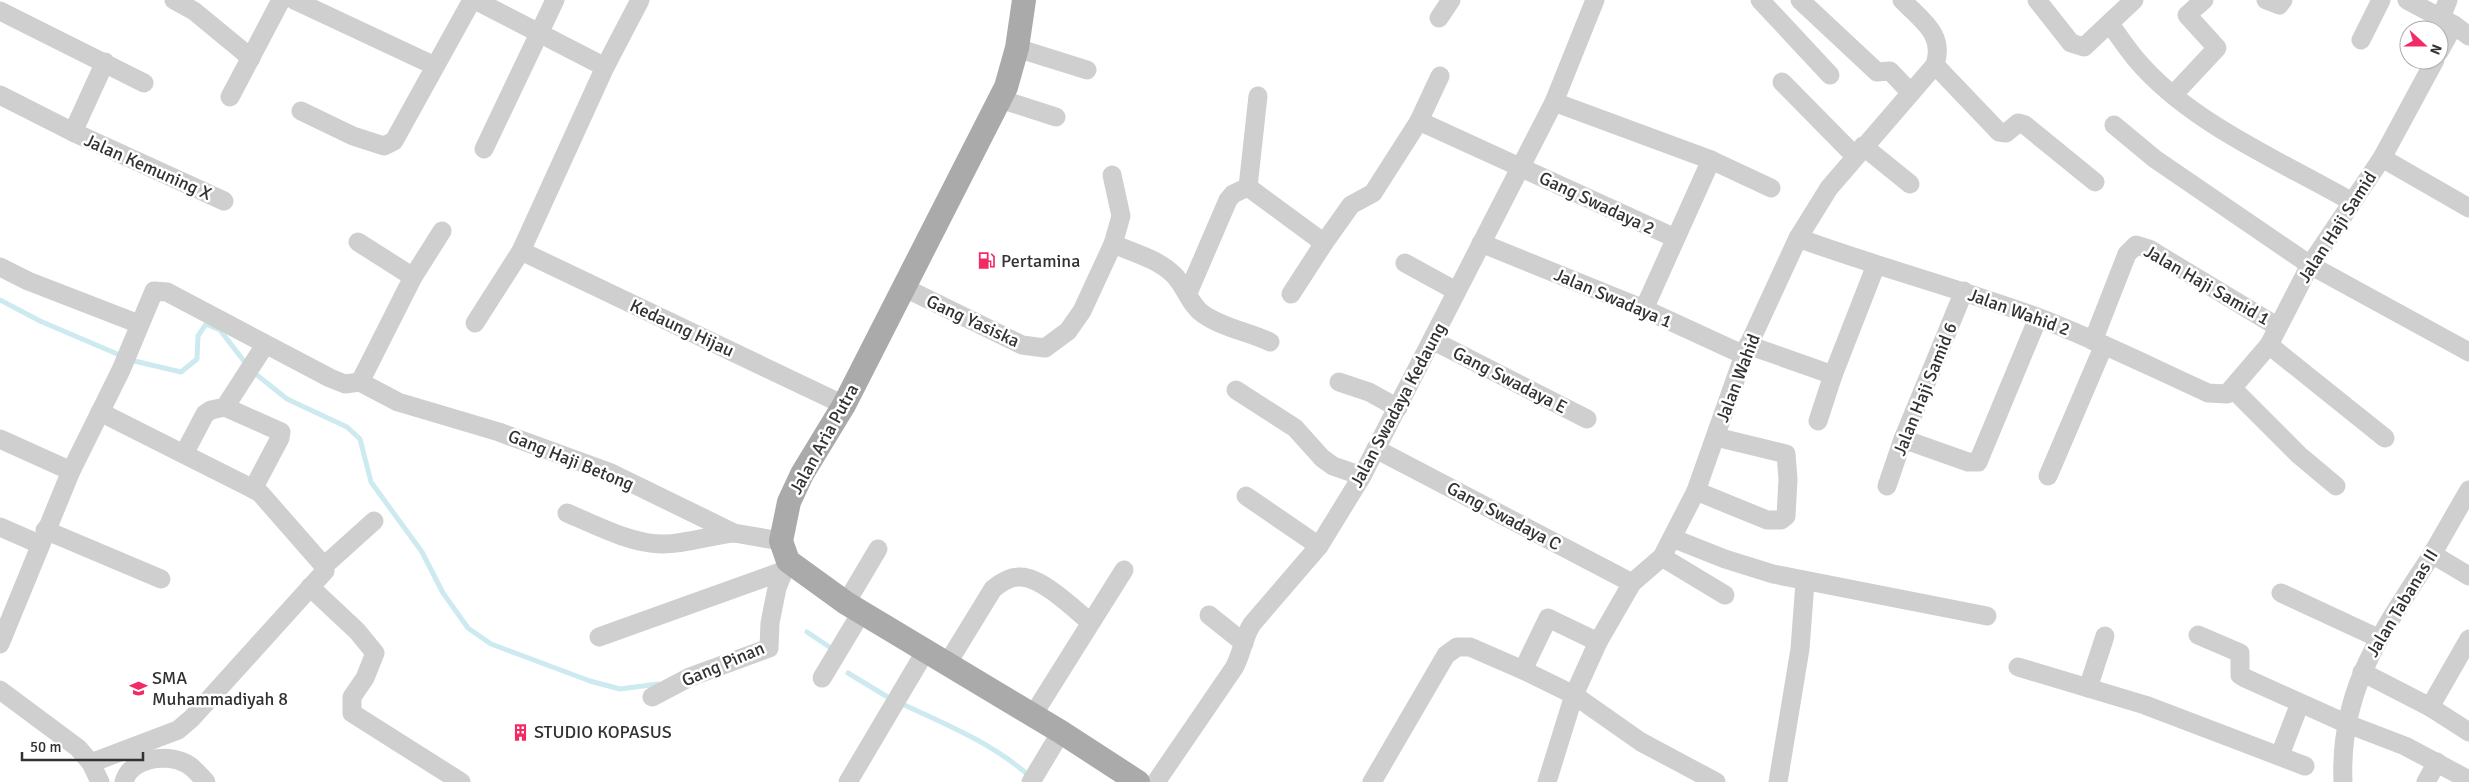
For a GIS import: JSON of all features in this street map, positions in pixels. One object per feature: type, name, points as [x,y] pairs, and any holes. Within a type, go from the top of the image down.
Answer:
[{"type":"main road","name":"Jalan Aria Putra","points":[[784,558],[789,502],[802,474],[844,405],[1010,72],[1024,0]]},
{"type":"main road","points":[[784,558],[853,608],[1061,732],[1138,782]]},
{"type":"street","points":[[174,0],[197,6],[251,58]]},
{"type":"street","points":[[230,97],[281,0]]},
{"type":"street","points":[[294,0],[435,66]]},
{"type":"street","points":[[301,111],[353,136],[384,146],[394,141],[474,0],[605,67]]},
{"type":"street","points":[[484,148],[538,33],[556,0]]},
{"type":"street","points":[[475,323],[520,251],[605,67],[640,0]]},
{"type":"street","points":[[1439,18],[1451,0]]},
{"type":"street","name":"Jalan Swadaya Kedaung","points":[[1156,782],[1234,668],[1240,657],[1246,634],[1252,624],[1319,546],[1362,476],[1554,102],[1595,0]]},
{"type":"street","points":[[1760,0],[1830,75]]},
{"type":"street","points":[[1800,0],[1877,72],[1890,71],[1911,92]]},
{"type":"street","points":[[1902,0],[1935,36],[1939,52],[1934,65],[1999,132],[2006,133],[2018,123],[2025,125],[2095,182]]},
{"type":"street","points":[[2037,0],[2071,43],[2078,47],[2086,47],[2134,0]]},
{"type":"street","points":[[2173,95],[2217,48],[2183,7],[2204,0]]},
{"type":"street","points":[[2266,0],[2279,5],[2283,0]]},
{"type":"street","points":[[2361,40],[2381,0]]},
{"type":"street","points":[[2407,0],[2446,20]]},
{"type":"street","points":[[2448,0],[2448,20]]},
{"type":"street","points":[[0,11],[144,83]]},
{"type":"street","points":[[2449,22],[2469,36]]},
{"type":"street","points":[[2110,24],[2135,58],[2173,95],[2238,140],[2352,202]]},
{"type":"street","name":"Jalan Kemuning X","points":[[73,132],[105,62]]},
{"type":"street","name":"Jalan Wahid","points":[[1547,782],[1574,695],[1598,642],[1632,582],[1662,556],[1696,491],[1746,350],[1798,238],[1829,188],[1934,65]]},
{"type":"street","points":[[1010,72],[1087,70]]},
{"type":"street","name":"Jalan Haji Samid","points":[[2233,389],[2269,345],[2310,265],[2382,158],[2430,70]]},
{"type":"street","points":[[1010,72],[1056,117]]},
{"type":"street","points":[[1291,294],[1351,205],[1373,193],[1419,121],[1440,76]]},
{"type":"street","points":[[1782,82],[1859,151],[1910,184]]},
{"type":"street","name":"Jalan Kemuning X","points":[[0,96],[73,132],[224,201]]},
{"type":"street","points":[[1248,187],[1258,96]]},
{"type":"street","points":[[1554,102],[1711,160],[1771,188]]},
{"type":"street","name":"Gang Swadaya 2","points":[[1419,121],[1675,238]]},
{"type":"street","points":[[2114,125],[2155,159],[2310,265],[2469,352]]},
{"type":"street","points":[[2382,158],[2469,208]]},
{"type":"street","points":[[1644,309],[1711,160]]},
{"type":"street","points":[[1112,175],[1121,216],[1113,244],[1167,269],[1203,314],[1232,328],[1270,342]]},
{"type":"street","points":[[1248,187],[1324,243]]},
{"type":"street","points":[[1188,293],[1228,200],[1233,194],[1248,187]]},
{"type":"street","points":[[0,644],[42,537],[71,471],[121,370],[154,291],[162,290],[337,381],[345,384],[360,382],[373,353],[414,277],[442,231]]},
{"type":"street","name":"Jalan Wahid 2","points":[[1798,238],[1876,265],[1964,291],[2038,318],[2099,343],[2208,393],[2227,394],[2233,389]]},
{"type":"street","points":[[358,242],[414,277]]},
{"type":"street","name":"Jalan Swadaya 1","points":[[1481,243],[1746,350],[1833,375]]},
{"type":"street","name":"Gang Yasiska","points":[[903,287],[956,315],[1022,345],[1045,348],[1068,331],[1082,311],[1113,244]]},
{"type":"street","name":"Jalan Haji Samid 1","points":[[2099,343],[2127,254],[2136,245],[2149,249],[2278,327]]},
{"type":"street","name":"Kedaung Hijau","points":[[520,251],[844,405]]},
{"type":"street","points":[[1405,263],[1456,291]]},
{"type":"street","points":[[1818,421],[1833,375],[1876,265]]},
{"type":"street","points":[[0,267],[28,281],[139,324]]},
{"type":"street","name":"Jalan Haji Samid 6","points":[[1887,486],[1903,438],[1964,291]]},
{"type":"street","points":[[1903,438],[1976,463],[1983,453],[2038,318]]},
{"type":"street","name":"Gang Swadaya E","points":[[1432,340],[1587,419]]},
{"type":"street","points":[[2048,476],[2099,343]]},
{"type":"street","points":[[225,407],[265,345]]},
{"type":"street","points":[[2269,345],[2385,438]]},
{"type":"street","name":"Gang Haji Betong","points":[[360,382],[398,402],[499,432],[611,472],[784,558]]},
{"type":"street","points":[[1339,382],[1369,392],[1398,408]]},
{"type":"street","points":[[2233,389],[2299,455],[2336,486]]},
{"type":"street","points":[[1236,390],[1295,428],[1322,458],[1333,466],[1362,476]]},
{"type":"street","points":[[184,454],[208,411],[225,407],[281,432],[280,438],[254,489]]},
{"type":"street","points":[[91,763],[178,730],[192,718],[324,575],[324,566],[254,489],[100,412]]},
{"type":"street","points":[[1696,491],[1767,520],[1781,520],[1786,516],[1788,479],[1786,454],[1716,437]]},
{"type":"street","points":[[0,439],[71,471]]},
{"type":"street","name":"Gang Swadaya C","points":[[1376,449],[1632,582]]},
{"type":"street","name":"Jalan Tabanas II","points":[[2343,782],[2345,723],[2362,672],[2378,638],[2432,554],[2469,490]]},
{"type":"street","points":[[1246,496],[1319,546]]},
{"type":"street","points":[[567,513],[650,543],[664,544],[734,532]]},
{"type":"street","points":[[324,566],[374,521]]},
{"type":"street","points":[[0,527],[42,537],[161,578]]},
{"type":"street","points":[[1672,538],[1726,559],[1805,582],[1987,616]]},
{"type":"street","points":[[822,678],[878,549]]},
{"type":"street","points":[[2432,554],[2469,576]]},
{"type":"street","points":[[1662,556],[1725,595]]},
{"type":"street","points":[[600,637],[784,558]]},
{"type":"street","name":"Gang Pinan","points":[[652,697],[690,677],[769,648],[770,623],[784,558]]},
{"type":"street","points":[[1033,715],[1124,570]]},
{"type":"street","points":[[947,664],[992,589],[1003,581],[1020,576],[1038,582],[1090,622]]},
{"type":"street","points":[[1778,782],[1800,649],[1805,582]]},
{"type":"street","points":[[310,588],[357,631],[375,653],[365,678],[352,697],[352,713],[461,782]]},
{"type":"street","points":[[2281,593],[2378,638]]},
{"type":"street","points":[[1209,615],[1244,643]]},
{"type":"street","points":[[1523,670],[1548,618],[1598,642]]},
{"type":"street","points":[[2198,635],[2240,653],[2240,674],[2245,678],[2345,723],[2404,746],[2469,780]]},
{"type":"street","points":[[2088,688],[2105,636]]},
{"type":"street","points":[[2430,707],[2469,638]]},
{"type":"street","points":[[1372,782],[1446,655],[1458,646],[1470,647],[1574,695],[1641,742],[1716,782]]},
{"type":"street","points":[[848,782],[925,652]]},
{"type":"street","points":[[2018,667],[2145,705],[2305,766]]},
{"type":"street","points":[[2362,672],[2430,707],[2469,732]]},
{"type":"street","points":[[0,690],[78,748],[91,763],[100,782]]},
{"type":"street","points":[[2280,755],[2300,703]]},
{"type":"street","points":[[1031,782],[1061,732]]},
{"type":"street","points":[[124,782],[126,775],[142,760],[173,759],[186,763],[206,782]]},
{"type":"street","points":[[2426,782],[2437,762]]},
{"type":"waterway","points":[[0,300],[40,321],[122,356]]},
{"type":"waterway","points":[[130,360],[181,372],[197,359],[198,336],[206,324],[220,330],[247,365]]},
{"type":"waterway","points":[[252,371],[287,399],[347,427],[360,439],[371,482],[422,552],[443,593],[468,628],[491,644],[590,681],[620,689],[658,684]]},
{"type":"waterway","points":[[807,632],[831,648]]},
{"type":"waterway","points":[[848,673],[886,696]]},
{"type":"waterway","points":[[900,703],[982,743],[998,752],[1027,774]]},
{"type":"place","name":"Pertamina","points":[[987,261]]},
{"type":"place","name":"SMA Muhammadiyah 8","points":[[138,688]]},
{"type":"place","name":"STUDIO KOPASUS","points":[[520,732]]}]
